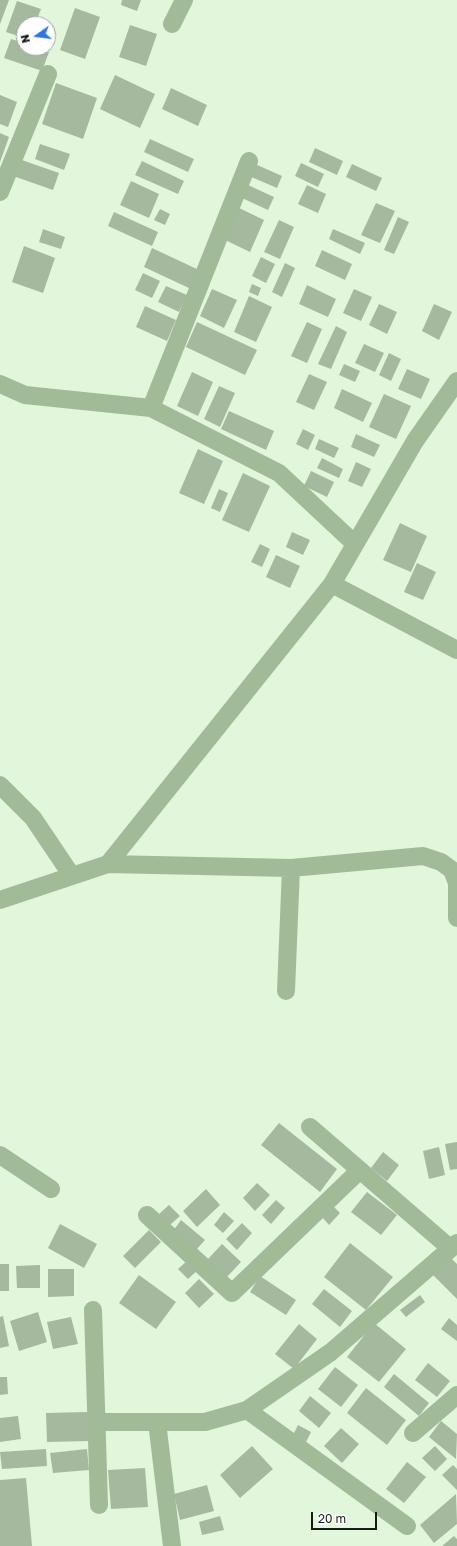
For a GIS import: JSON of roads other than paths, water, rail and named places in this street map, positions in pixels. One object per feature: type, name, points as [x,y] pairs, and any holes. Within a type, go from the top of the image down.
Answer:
[{"type":"street","points":[[172,24],[184,0]]},
{"type":"street","points":[[0,192],[48,74]]},
{"type":"street","points":[[150,408],[249,161]]},
{"type":"street","points":[[108,864],[332,584],[415,441],[457,381]]},
{"type":"street","points":[[0,384],[26,395],[150,408],[279,473],[355,544]]},
{"type":"street","points":[[332,584],[457,650]]},
{"type":"street","points":[[0,785],[33,818],[72,876]]},
{"type":"street","points":[[0,900],[108,864],[291,868],[423,856],[442,862],[455,870],[457,883],[457,918]]},
{"type":"street","points":[[286,991],[291,868]]},
{"type":"street","points":[[96,1422],[205,1422],[247,1410],[331,1352],[454,1246],[360,1170],[310,1127]]},
{"type":"street","points":[[0,1155],[51,1189]]},
{"type":"street","points":[[147,1215],[232,1293],[360,1170]]},
{"type":"street","points":[[92,1310],[99,1505]]},
{"type":"street","points":[[412,1433],[457,1395]]},
{"type":"street","points":[[247,1410],[407,1526]]},
{"type":"street","points":[[157,1422],[172,1546]]}]
